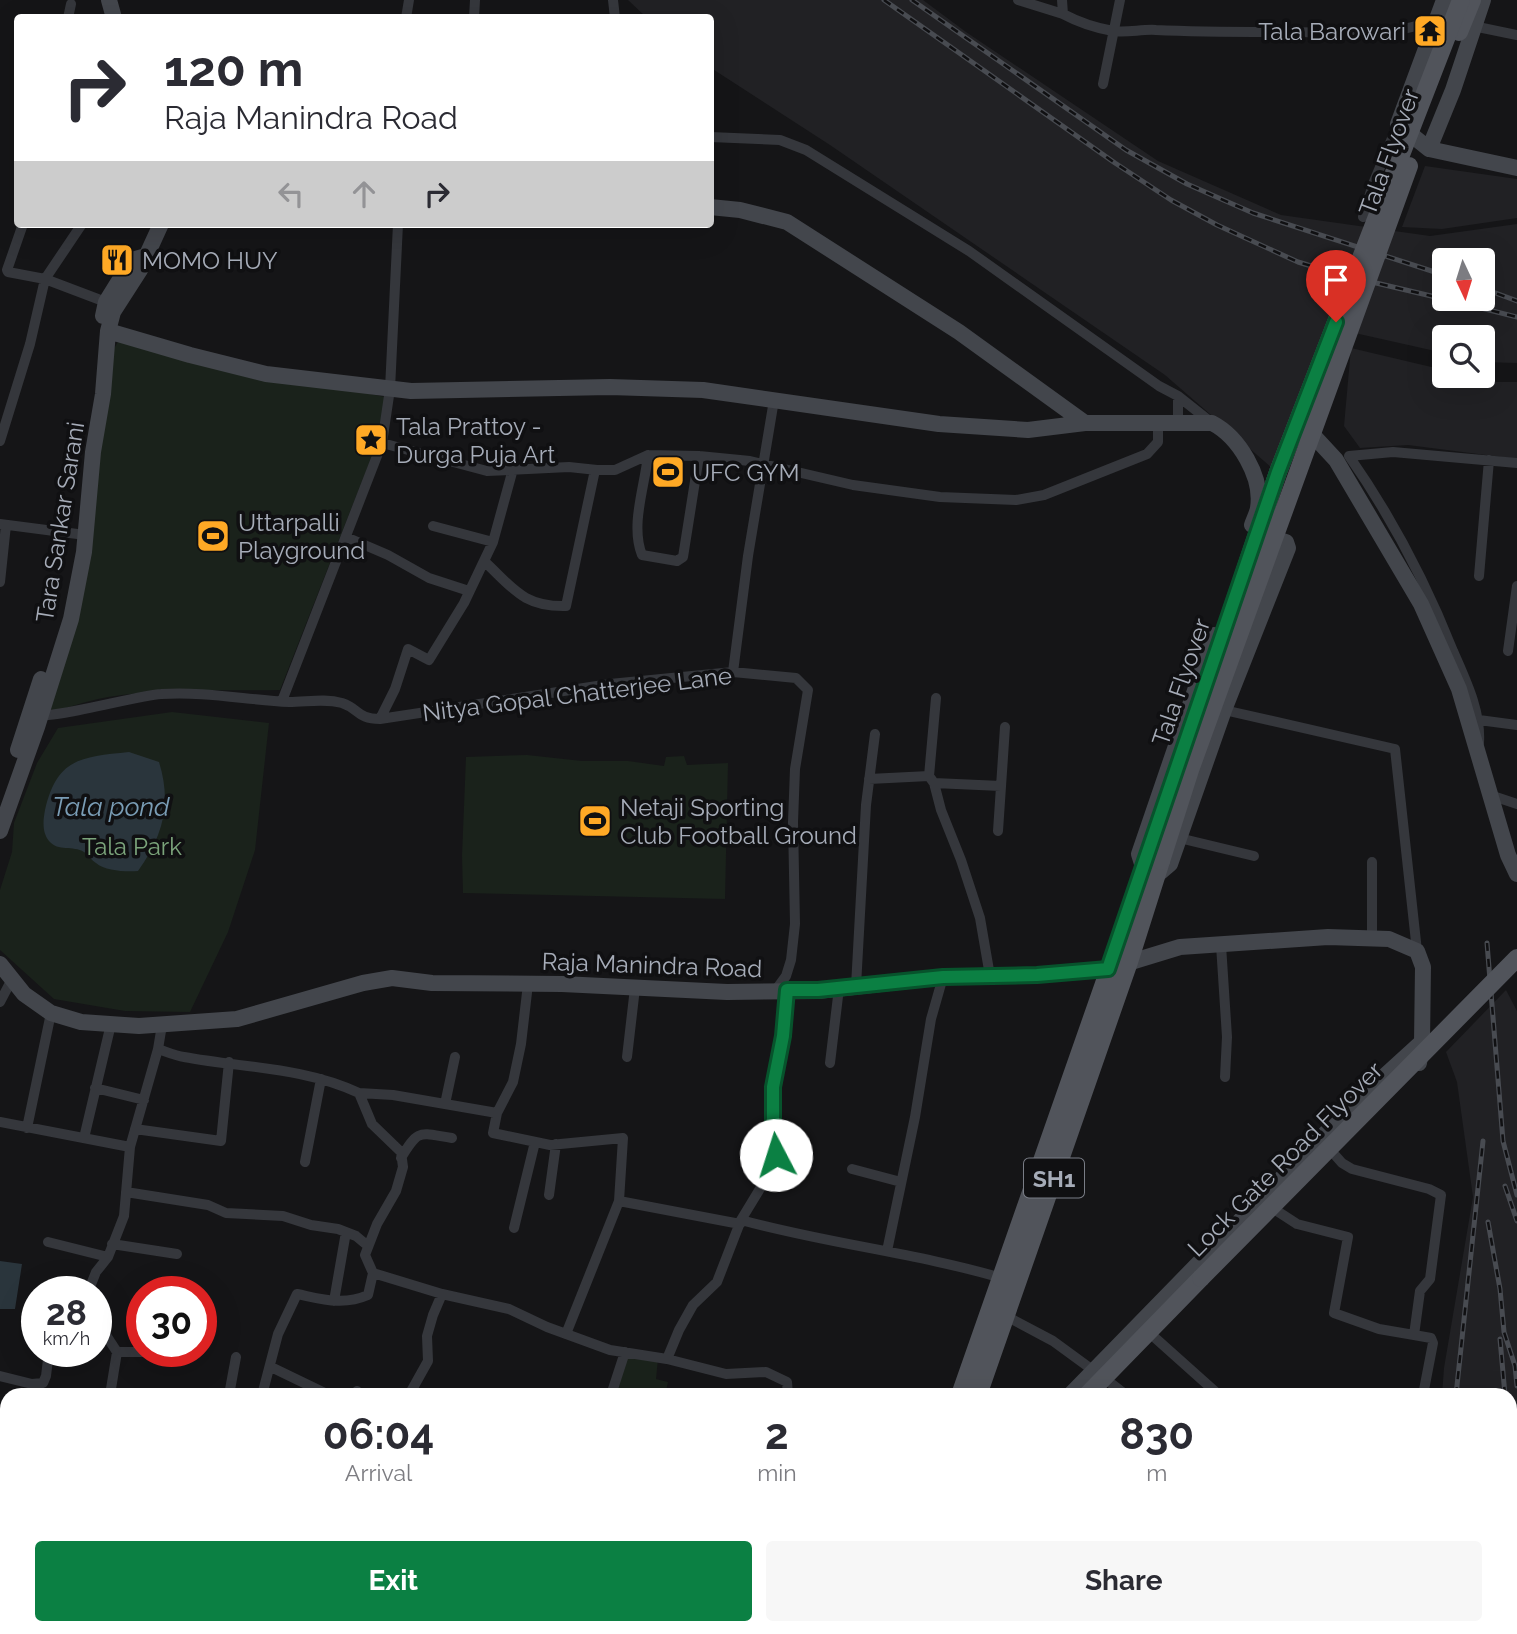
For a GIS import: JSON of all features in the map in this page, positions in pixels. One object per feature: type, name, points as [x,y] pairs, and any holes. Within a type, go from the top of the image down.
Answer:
[{"type":"main road","name":"Tala Flyover","points":[[1152,866],[1278,472],[1461,0]]},
{"type":"main road","name":"Tala Flyover","points":[[1152,866],[1191,770],[1311,433],[1466,29],[1472,0]]},
{"type":"main road","name":"SH1","points":[[963,1388],[1009,1280],[1129,962],[1152,866]]},
{"type":"main road","name":"SH1","points":[[980,1388],[1006,1316],[1009,1280],[1108,969],[1152,866]]},
{"type":"main road","name":"Lock Gate Road Flyover","points":[[1094,1388],[1517,958]]},
{"type":"street","points":[[1018,0],[1063,14],[1077,22],[1115,32],[1150,30],[1343,34],[1422,26],[1438,18]]},
{"type":"street","points":[[1062,0],[1063,14]]},
{"type":"street","points":[[1103,84],[1120,0]]},
{"type":"street","points":[[1363,217],[1373,184],[1444,0]]},
{"type":"street","points":[[1429,149],[1453,90],[1466,29],[1483,0]]},
{"type":"street","points":[[69,14],[71,4]]},
{"type":"street","points":[[1466,29],[1517,35]]},
{"type":"street","points":[[1398,124],[1429,149],[1517,168]]},
{"type":"street","points":[[714,137],[780,140],[806,150],[969,251],[1159,386],[1178,396],[1220,427],[1244,453],[1257,483],[1258,507],[1250,530],[1139,854],[1152,866],[1170,864],[1224,710],[1288,548],[1286,542],[1250,530]]},
{"type":"street","points":[[714,207],[740,210],[787,222],[958,332],[1085,424]]},
{"type":"street","points":[[0,582],[3,525],[82,534],[92,392],[111,304],[45,279],[8,272],[22,228]]},
{"type":"street","points":[[0,441],[30,344],[45,279],[79,228]]},
{"type":"street","name":"Tara Sankar Sarani","points":[[0,831],[36,713],[71,619],[103,394],[111,304],[141,270],[160,228]]},
{"type":"street","points":[[282,701],[382,443],[390,388],[398,228]]},
{"type":"street","points":[[108,331],[266,374],[411,391],[610,387],[703,390],[939,424],[1028,429],[1085,424],[1212,423]]},
{"type":"street","points":[[1178,396],[1178,422]]},
{"type":"street","points":[[733,672],[774,400]]},
{"type":"street","points":[[382,443],[487,471],[569,467],[615,470],[648,456],[699,456],[763,464],[853,485],[940,497],[1016,500],[1044,495],[1147,454],[1158,442],[1158,423]]},
{"type":"street","points":[[1311,433],[1336,460],[1421,604],[1475,724]]},
{"type":"street","points":[[1517,463],[1393,452],[1349,456],[1377,495],[1439,614],[1466,682],[1479,754],[1508,855],[1517,874]]},
{"type":"street","points":[[648,456],[638,519],[640,548],[642,555],[677,561],[683,556],[699,456]]},
{"type":"street","points":[[1479,576],[1489,460]]},
{"type":"street","points":[[380,719],[395,689],[408,649],[429,660],[469,591],[493,542],[513,469]]},
{"type":"street","points":[[484,561],[524,598],[534,603],[566,606],[595,470]]},
{"type":"street","points":[[433,526],[493,542]]},
{"type":"street","points":[[346,537],[388,555],[429,578],[469,591]]},
{"type":"street","points":[[1508,651],[1517,586]]},
{"type":"street","name":"Nitya Gopal Chatterjee Lane","points":[[36,713],[162,694],[319,701],[344,704],[366,719],[380,719],[610,684],[733,672],[796,677],[808,690],[795,769],[795,924],[791,960],[781,991]]},
{"type":"street","points":[[936,698],[931,780],[980,918],[990,976]]},
{"type":"street","points":[[1102,1388],[1418,1066],[1422,1042],[1423,967],[1417,951],[1395,749],[1224,710]]},
{"type":"street","points":[[0,806],[36,713]]},
{"type":"street","points":[[1475,724],[1517,724]]},
{"type":"street","points":[[998,831],[1005,727]]},
{"type":"street","points":[[856,986],[874,734]]},
{"type":"street","points":[[869,779],[931,780],[1001,786]]},
{"type":"street","points":[[1490,795],[1517,804]]},
{"type":"street","points":[[1180,838],[1254,856]]},
{"type":"street","points":[[1372,862],[1372,938]]},
{"type":"street","name":"Raja Manindra Road","points":[[0,964],[24,995],[51,1013],[81,1022],[162,1025],[237,1019],[363,983],[392,978],[432,983],[727,992],[781,991],[943,977],[1037,975],[1108,969],[1180,947],[1328,937],[1388,939],[1417,951]]},
{"type":"street","points":[[1221,945],[1227,1037],[1225,1077]]},
{"type":"street","points":[[887,1251],[915,1117],[931,1019],[943,977]]},
{"type":"street","points":[[0,1002],[11,981]]},
{"type":"street","points":[[528,984],[522,1044],[513,1082],[497,1113],[492,1133],[556,1144],[623,1138],[620,1201],[566,1334]]},
{"type":"street","points":[[627,1057],[635,988]]},
{"type":"street","points":[[831,1063],[839,988]]},
{"type":"street","points":[[667,1359],[693,1305],[717,1282],[741,1222],[772,1169],[776,1155],[773,1136],[773,1087],[783,1036],[781,991]]},
{"type":"street","points":[[27,1128],[51,1013]]},
{"type":"street","points":[[84,1138],[111,1024]]},
{"type":"street","points":[[94,1276],[108,1257],[124,1216],[130,1147],[158,1049],[162,1025]]},
{"type":"street","points":[[1077,1388],[1355,1103],[1422,1042]]},
{"type":"street","points":[[158,1049],[182,1057],[229,1062],[321,1079],[359,1093],[394,1095],[497,1113]]},
{"type":"street","points":[[446,1104],[455,1057]]},
{"type":"street","points":[[135,1129],[221,1141],[229,1062]]},
{"type":"street","points":[[305,1162],[321,1079]]},
{"type":"street","points":[[95,1088],[144,1100]]},
{"type":"street","points":[[264,1388],[278,1334],[297,1294],[334,1301],[355,1300],[368,1295],[373,1273],[365,1255],[377,1224],[396,1191],[402,1167],[401,1152],[372,1124],[359,1093]]},
{"type":"street","points":[[0,1122],[130,1147]]},
{"type":"street","points":[[401,1158],[414,1137],[420,1134],[452,1138]]},
{"type":"street","points":[[514,1228],[535,1142]]},
{"type":"street","points":[[549,1195],[556,1144]]},
{"type":"street","points":[[1334,1153],[1342,1163],[1352,1169],[1429,1189],[1441,1195],[1430,1279],[1420,1291],[1414,1335]]},
{"type":"street","points":[[852,1169],[901,1182]]},
{"type":"street","points":[[126,1192],[208,1205],[226,1213],[283,1216],[346,1232],[369,1246]]},
{"type":"street","points":[[620,1201],[887,1251],[1009,1280]]},
{"type":"street","points":[[1277,1210],[1303,1227],[1348,1237],[1334,1313],[1379,1329],[1431,1338],[1433,1343],[1424,1388]]},
{"type":"street","points":[[334,1301],[346,1232]]},
{"type":"street","points":[[48,1242],[108,1257]]},
{"type":"street","points":[[112,1244],[177,1254]]},
{"type":"street","points":[[373,1273],[442,1294],[509,1309],[610,1350],[667,1359],[726,1374],[766,1372],[782,1378],[787,1382],[787,1388]]},
{"type":"street","points":[[413,1388],[428,1361],[427,1336],[442,1294]]},
{"type":"street","points":[[1006,1316],[1054,1341],[1094,1371]]},
{"type":"street","points":[[1153,1336],[1211,1388]]},
{"type":"street","points":[[111,1388],[117,1352],[112,1344]]},
{"type":"street","points":[[117,1352],[126,1352]]},
{"type":"street","points":[[613,1388],[625,1352]]},
{"type":"street","points":[[230,1388],[236,1357]]},
{"type":"street","points":[[0,1376],[32,1384],[43,1383],[47,1367]]},
{"type":"street","points":[[271,1367],[314,1388]]},
{"type":"street","points":[[1108,1381],[1117,1388]]},
{"type":"shaded area","points":[[628,0],[923,0],[1158,161],[1281,215],[1430,236],[1517,224],[1517,363],[1495,362],[1495,325],[1432,325],[1432,350],[1328,327],[1272,468],[1165,375],[830,145],[714,70],[714,14],[643,14]]},
{"type":"shaded area","points":[[1425,166],[1517,179],[1517,218],[1442,229],[1402,227]]},
{"type":"shaded area","points":[[1351,348],[1432,367],[1432,388],[1495,388],[1495,382],[1517,382],[1517,459],[1408,445],[1360,448],[1344,426]]},
{"type":"shaded area","points":[[1506,990],[1517,1011],[1517,1388],[1443,1388],[1473,1197],[1457,1082],[1446,1052]]},
{"type":"green space","name":"Uttarpalli Playground","points":[[118,342],[385,397],[377,443],[280,690],[129,694],[91,701],[41,716],[64,660],[113,350]]},
{"type":"green space","name":"Tala Park","points":[[172,712],[269,723],[255,850],[228,932],[190,1012],[125,1011],[54,999],[0,950],[0,890],[12,852],[14,823],[37,763],[58,728]]},
{"type":"green space","name":"Netaji Sporting Club Football Ground","points":[[527,755],[582,761],[628,761],[664,766],[666,757],[684,756],[687,765],[728,763],[725,899],[463,893],[466,757]]},
{"type":"green space","points":[[625,1352],[658,1358],[656,1379],[668,1382],[667,1388],[613,1388]]},
{"type":"water","name":"Tala pond","points":[[129,752],[159,762],[165,792],[159,832],[138,871],[105,868],[80,850],[61,847],[49,841],[45,834],[44,814],[50,793],[64,770],[84,759]]},
{"type":"water","points":[[0,1261],[22,1264],[15,1309],[0,1309]]},
{"type":"railway","points":[[884,0],[1115,163],[1171,200],[1217,225],[1298,262],[1432,296]]},
{"type":"railway","points":[[912,0],[1126,150],[1187,184],[1253,213],[1432,271]]},
{"type":"railway","points":[[1495,293],[1517,301]]},
{"type":"railway","points":[[1494,311],[1517,317]]},
{"type":"railway","points":[[1487,943],[1503,1141],[1517,1195]]},
{"type":"railway","points":[[1457,1388],[1483,1141]]},
{"type":"railway","points":[[1505,1186],[1517,1221]]},
{"type":"railway","points":[[1488,1222],[1500,1289],[1504,1332],[1515,1366],[1517,1386]]},
{"type":"railway","points":[[1500,1339],[1504,1388]]},
{"type":"place","name":"Tala Barowari","points":[[1430,31]]},
{"type":"place","name":"MOMO HUY","points":[[117,260]]},
{"type":"place","name":"Tala Prattoy - Durga Puja Art","points":[[371,440]]},
{"type":"place","name":"UFC GYM","points":[[668,472]]},
{"type":"place","name":"Uttarpalli Playground","points":[[213,536]]},
{"type":"place","name":"Netaji Sporting Club Football Ground","points":[[595,821]]},
{"type":"route","points":[[776,1155],[773,1136],[773,1087],[783,1036],[787,990],[818,990],[943,977],[1037,975],[1108,969],[1278,472],[1336,322]]}]
